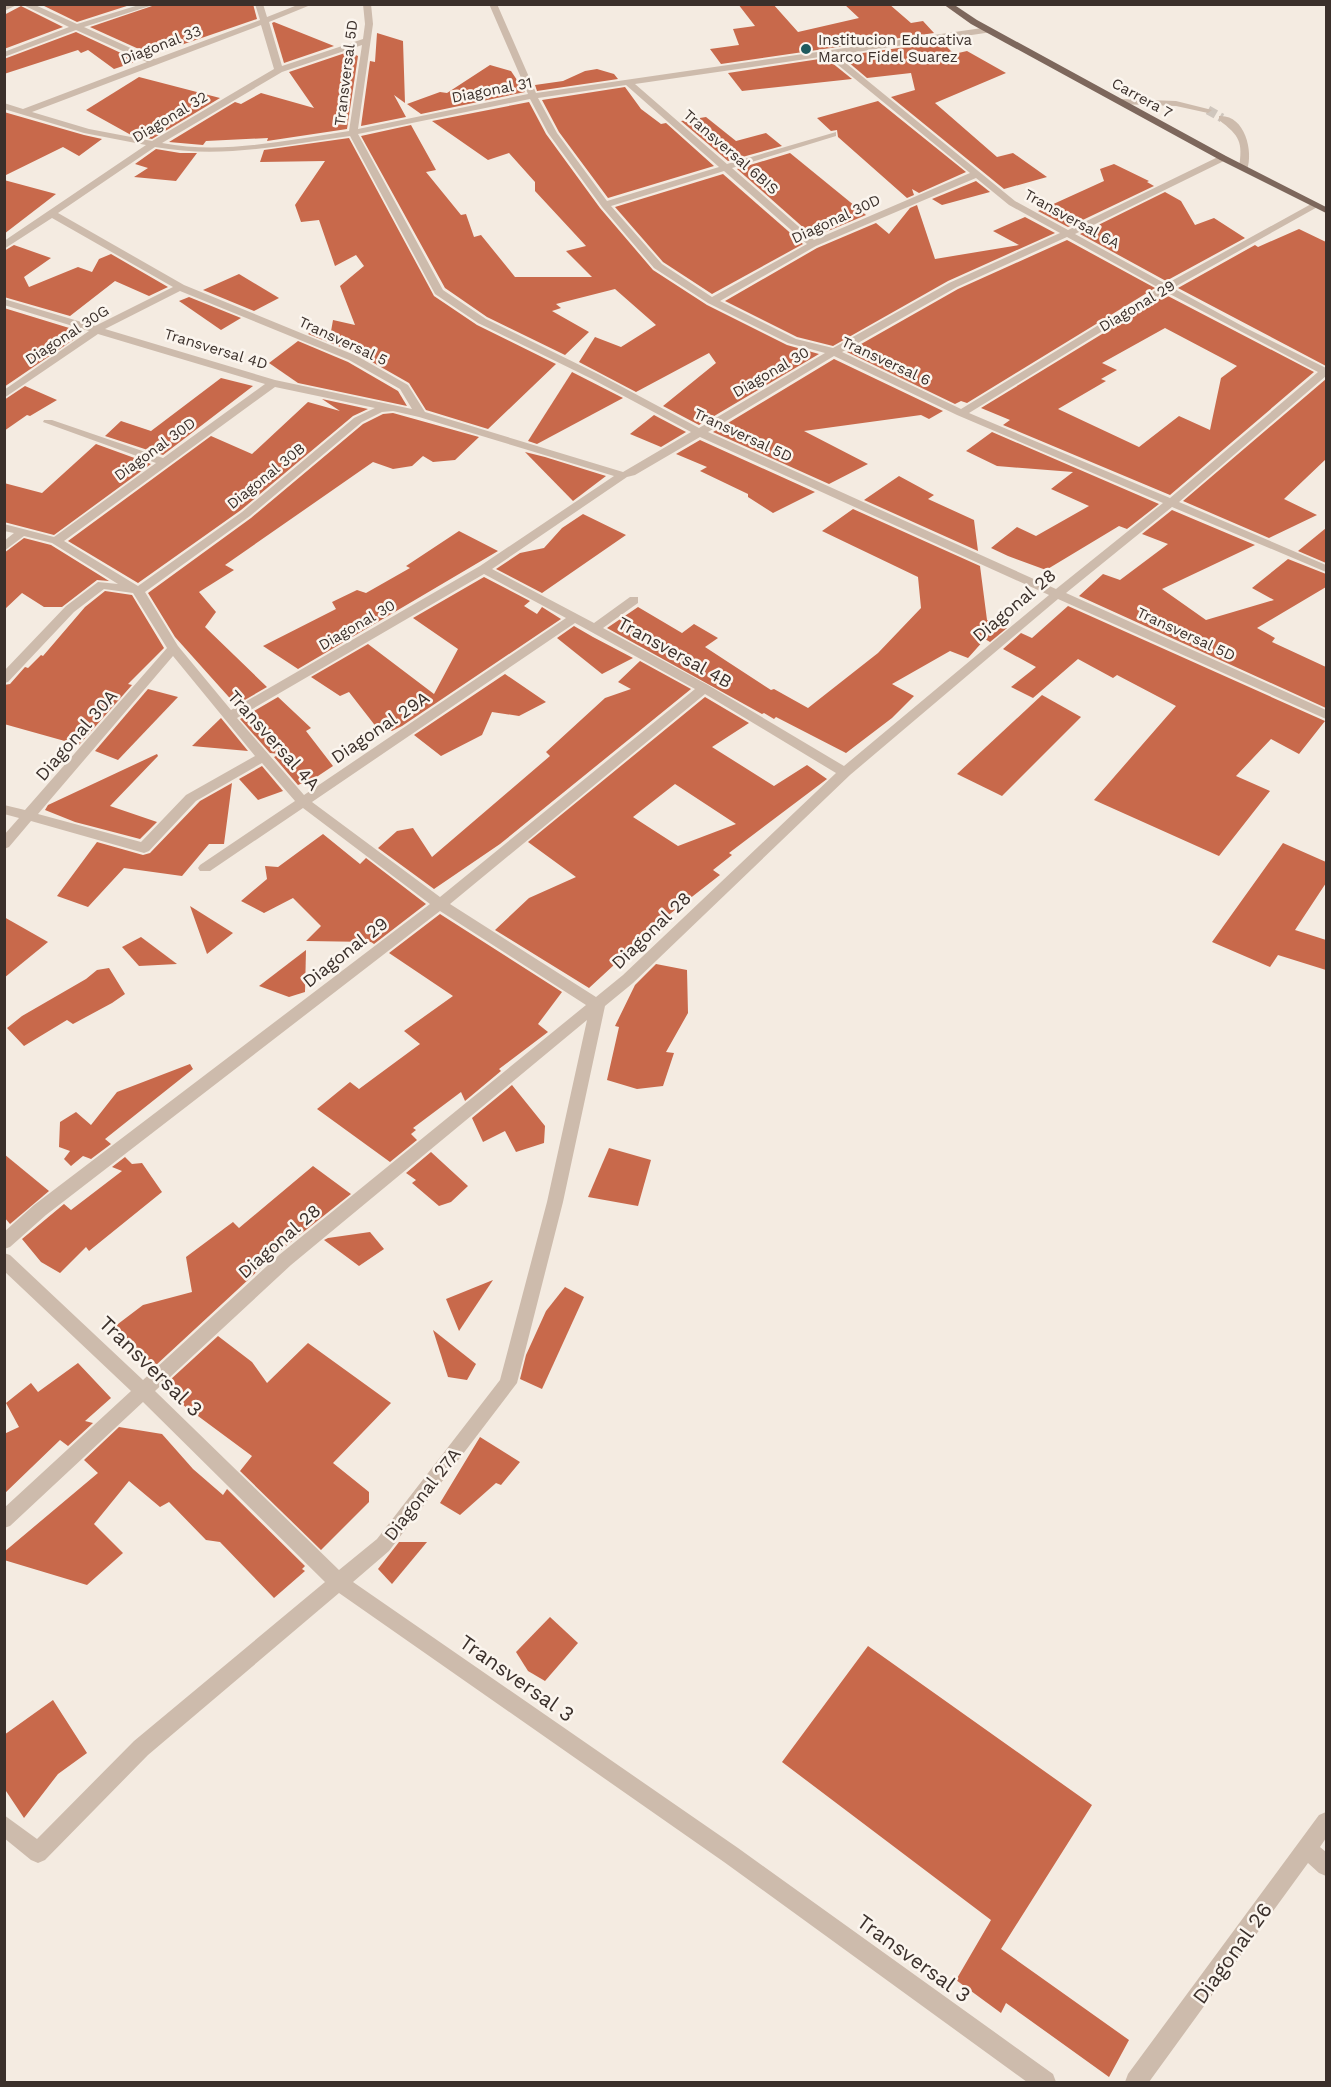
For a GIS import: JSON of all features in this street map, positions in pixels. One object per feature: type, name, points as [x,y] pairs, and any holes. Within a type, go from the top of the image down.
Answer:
[{"type":"main road","name":"Carrera 7","points":[[947,4],[989,30],[1223,158],[1321,207]]},
{"type":"street","points":[[4,9],[15,4]]},
{"type":"street","points":[[25,4],[154,62]]},
{"type":"street","points":[[4,55],[77,27],[152,4]]},
{"type":"street","points":[[259,4],[279,70]]},
{"type":"street","name":"Diagonal 33","points":[[23,112],[309,4]]},
{"type":"street","name":"Transversal 5D","points":[[367,4],[369,24],[363,79],[353,134],[439,292],[482,321],[596,377],[699,432],[1326,715]]},
{"type":"street","name":"Transversal 6","points":[[493,4],[533,96],[553,133],[605,205],[658,266],[712,301],[792,341],[834,352],[961,413],[1326,569]]},
{"type":"street","name":"Diagonal 31","points":[[4,106],[87,132],[186,150],[233,150],[353,134],[388,124],[533,96],[989,30]]},
{"type":"street","name":"Diagonal 32","points":[[7,242],[52,214],[153,144],[279,70],[366,41]]},
{"type":"street","name":"Transversal 6A","points":[[829,53],[1012,203],[1168,287],[1242,330],[1326,372]]},
{"type":"street","name":"Transversal 6BIS","points":[[629,83],[813,244]]},
{"type":"street","points":[[1121,102],[1177,103],[1208,110]]},
{"type":"street","points":[[1222,118],[1242,132],[1247,147],[1244,168]]},
{"type":"street","points":[[605,205],[833,134]]},
{"type":"street","name":"Diagonal 30","points":[[229,717],[484,569],[623,475],[631,473],[834,352],[954,285],[1067,234],[1223,158]]},
{"type":"street","name":"Diagonal 30D","points":[[712,301],[813,244],[977,174]]},
{"type":"street","name":"Diagonal 29","points":[[961,413],[1168,287],[1321,207]]},
{"type":"street","name":"Transversal 5","points":[[52,214],[180,287],[353,358],[404,387],[421,414]]},
{"type":"street","name":"Diagonal 30G","points":[[4,394],[98,329],[180,287]]},
{"type":"street","name":"Transversal 4D","points":[[4,302],[273,383],[421,414]]},
{"type":"street","name":"Diagonal 28","points":[[4,1520],[285,1260],[598,1006],[844,772],[1326,372]]},
{"type":"street","name":"Diagonal 30D","points":[[56,541],[273,383]]},
{"type":"street","name":"Diagonal 30B","points":[[138,591],[246,514],[358,420],[381,409],[421,414]]},
{"type":"street","points":[[421,414],[623,475]]},
{"type":"street","points":[[48,422],[163,462]]},
{"type":"street","name":"Transversal 4A","points":[[4,527],[56,541],[138,591],[173,648],[302,801],[440,904],[598,1006]]},
{"type":"street","points":[[4,548],[23,531]]},
{"type":"street","name":"Transversal 4B","points":[[484,569],[704,688],[844,772]]},
{"type":"street","points":[[4,679],[70,609],[102,585],[138,591]]},
{"type":"street","points":[[595,628],[634,600]]},
{"type":"street","name":"Diagonal 29A","points":[[205,868],[576,617]]},
{"type":"street","name":"Diagonal 30A","points":[[4,844],[173,648]]},
{"type":"street","name":"Diagonal 29","points":[[4,1242],[40,1210],[440,904],[704,688]]},
{"type":"street","points":[[4,809],[144,848],[191,798],[264,757]]},
{"type":"street","name":"Diagonal 27A","points":[[4,1825],[38,1853],[141,1748],[382,1545],[508,1383],[555,1202],[598,1006]]},
{"type":"street","name":"Transversal 3","points":[[4,1260],[143,1391],[338,1582],[731,1855],[1046,2082]]},
{"type":"street","name":"Diagonal 26","points":[[1136,2082],[1308,1850],[1326,1822]]},
{"type":"street","points":[[1308,1850],[1326,1866]]},
{"type":"building","points":[[40,4],[133,4],[77,22]]},
{"type":"building","points":[[158,4],[253,4],[257,19],[152,55],[90,27]]},
{"type":"building","points":[[738,4],[773,4],[798,32],[859,18],[844,4],[889,4],[911,23],[923,21],[934,33],[721,64],[710,49],[739,45],[733,29],[755,26]]},
{"type":"building","points":[[21,6],[63,27],[4,49],[4,15]]},
{"type":"building","points":[[272,23],[334,46],[284,63]]},
{"type":"building","points":[[76,32],[138,61],[114,69],[88,50],[81,53],[78,50],[4,74],[4,59]]},
{"type":"building","points":[[377,33],[403,41],[405,103],[394,95],[406,117],[361,126],[370,61],[375,62]]},
{"type":"building","points":[[942,42],[954,54],[967,51],[1006,73],[935,103],[997,157],[1013,153],[1047,177],[1004,189],[891,97],[915,90],[911,73],[867,78],[841,56]]},
{"type":"building","points":[[348,52],[358,56],[347,129],[267,141],[268,138],[206,141],[203,145],[169,142],[235,102],[241,104],[261,93],[314,108],[289,72]]},
{"type":"building","points":[[826,58],[852,79],[742,91],[728,73]]},
{"type":"building","points":[[490,65],[511,71],[525,92],[421,114],[407,104],[440,92],[447,93]]},
{"type":"building","points":[[597,69],[614,74],[618,79],[537,91],[535,85],[563,81],[585,71]]},
{"type":"building","points":[[139,77],[220,98],[152,139],[131,135],[86,110]]},
{"type":"building","points":[[625,87],[641,109],[661,124],[666,123],[714,166],[608,198],[559,132],[542,100]]},
{"type":"building","points":[[878,101],[966,172],[919,193],[912,189],[914,195],[907,198],[838,137],[837,130],[831,131],[817,118]]},
{"type":"building","points":[[529,102],[546,134],[600,208],[653,270],[707,305],[787,345],[819,354],[699,425],[663,406],[716,363],[709,353],[636,392],[579,362],[595,337],[621,347],[656,325],[615,289],[556,304],[561,308],[552,311],[589,332],[565,355],[487,317],[445,288],[361,136],[411,125],[436,170],[426,172],[461,215],[466,214],[474,237],[481,235],[515,277],[592,277],[566,251],[586,246],[535,191],[535,182],[509,153],[488,160],[432,121]]},
{"type":"building","points":[[4,112],[102,139],[79,156],[63,147],[4,176]]},
{"type":"building","points":[[706,117],[736,141],[766,133],[782,146],[728,161],[681,121]]},
{"type":"building","points":[[349,138],[434,296],[477,325],[556,364],[488,429],[426,410],[409,383],[358,354],[308,334],[319,326],[330,337],[333,320],[355,325],[340,286],[364,266],[356,255],[335,266],[319,220],[301,222],[295,205],[325,161],[260,162],[264,150]]},
{"type":"building","points":[[156,149],[197,153],[176,181],[134,177],[148,168],[135,164]]},
{"type":"building","points":[[790,153],[866,215],[814,237],[737,169]]},
{"type":"building","points":[[1114,164],[1149,181],[1147,182],[1154,186],[1068,227],[1038,211],[1104,181],[1100,169]]},
{"type":"building","points":[[723,174],[803,244],[712,294],[663,262],[615,207]]},
{"type":"building","points":[[4,180],[56,194],[4,234]]},
{"type":"building","points":[[976,181],[990,192],[942,205],[932,199]]},
{"type":"building","points":[[1165,192],[1181,201],[1195,225],[1214,218],[1245,238],[1166,281],[1080,234]]},
{"type":"building","points":[[917,205],[935,259],[1019,245],[993,231],[1025,217],[1055,233],[948,281],[833,346],[797,337],[725,301],[817,248],[876,223],[889,234],[910,208]]},
{"type":"building","points":[[1299,229],[1326,242],[1326,366],[1178,288],[1255,245],[1258,247]]},
{"type":"building","points":[[1067,240],[1155,288],[967,403],[961,401],[955,404],[847,352],[958,289]]},
{"type":"building","points":[[14,245],[51,258],[24,277],[29,287],[78,267],[92,272],[99,259],[111,254],[168,287],[149,296],[115,281],[70,316],[4,297],[4,251]]},
{"type":"building","points":[[239,274],[279,298],[254,311],[203,290]]},
{"type":"building","points":[[1166,295],[1314,372],[1170,495],[1003,425],[1010,420],[981,408]],"holes":[[[1165,328],[1237,366],[1221,378],[1210,430],[1179,416],[1139,447],[1058,409],[1106,381],[1101,379],[1117,370],[1102,363]]]},
{"type":"building","points":[[189,297],[241,318],[221,330],[179,301]]},
{"type":"building","points":[[4,308],[79,331],[72,337],[76,338],[4,387]]},
{"type":"building","points":[[298,341],[348,362],[398,391],[407,406],[298,383],[269,363]]},
{"type":"building","points":[[834,359],[943,411],[929,419],[921,415],[804,431],[868,464],[829,484],[713,432]]},
{"type":"building","points":[[572,372],[623,398],[537,444],[528,441]]},
{"type":"building","points":[[221,378],[253,386],[163,455],[105,436],[121,421],[151,431]]},
{"type":"building","points":[[1326,379],[1326,459],[1284,499],[1317,515],[1269,538],[1183,501]]},
{"type":"building","points":[[25,386],[57,400],[30,416],[27,415],[4,431],[4,400]]},
{"type":"building","points":[[322,399],[368,409],[353,416],[241,510],[138,583],[68,541],[211,436],[252,454],[308,402],[340,411]]},
{"type":"building","points":[[393,413],[479,437],[455,460],[433,462],[423,456],[412,466],[393,469],[373,462],[225,565],[234,570],[199,592],[216,612],[205,627],[267,687],[236,705],[175,637],[148,593],[251,518],[363,424],[383,414]]},
{"type":"building","points":[[654,415],[686,432],[661,447],[630,434]]},
{"type":"building","points":[[992,432],[1159,504],[1127,529],[1119,526],[1046,570],[1008,556],[991,548],[1017,527],[1036,536],[1089,506],[1051,489],[1073,472],[997,466],[966,451]]},
{"type":"building","points":[[700,440],[815,492],[773,513],[748,497],[748,494],[700,471],[707,467],[676,454]]},
{"type":"building","points":[[96,444],[151,464],[54,535],[4,522],[4,483],[42,493]]},
{"type":"building","points":[[525,452],[545,457],[606,476],[573,501]]},
{"type":"building","points":[[899,476],[934,495],[928,499],[974,520],[978,551],[864,500]]},
{"type":"building","points":[[853,509],[980,566],[987,620],[1007,628],[990,642],[985,639],[968,658],[950,651],[892,684],[914,696],[892,718],[846,753],[776,717],[774,719],[762,714],[607,628],[638,607],[682,633],[694,624],[718,638],[705,647],[771,690],[774,689],[808,708],[878,653],[921,608],[918,577],[822,531]]},
{"type":"building","points":[[1172,510],[1255,545],[1162,589],[1206,620],[1274,600],[1252,588],[1288,559],[1326,574],[1326,587],[1257,628],[1275,638],[1272,642],[1326,667],[1326,708],[1079,596],[1103,574],[1120,580],[1168,544],[1142,534]]},
{"type":"building","points":[[583,514],[626,535],[542,593],[496,569],[520,553],[544,548],[562,528]]},
{"type":"building","points":[[1326,528],[1326,563],[1298,551]]},
{"type":"building","points":[[459,531],[498,551],[298,669],[263,646],[336,609],[332,602],[357,590],[366,593],[410,568],[406,566]]},
{"type":"building","points":[[24,538],[51,545],[109,581],[97,580],[62,607],[44,607],[22,593],[4,610],[4,553]]},
{"type":"building","points":[[484,577],[530,601],[524,606],[537,614],[542,607],[561,619],[402,726],[392,731],[377,728],[349,692],[340,696],[311,677],[368,644],[434,694],[458,649],[413,618]]},
{"type":"building","points":[[105,591],[132,595],[164,648],[128,684],[132,685],[79,745],[4,724],[4,685],[10,684],[25,667],[28,668],[41,655],[43,656],[85,607]]},
{"type":"building","points":[[1068,606],[1325,721],[1299,754],[1271,739],[1236,776],[1270,791],[1219,856],[1094,800],[1176,706],[1117,675],[1113,678],[1078,659],[1033,698],[1011,687],[1036,667],[1003,649],[1021,633],[1032,638]]},
{"type":"building","points":[[574,626],[633,658],[602,674],[557,638]]},
{"type":"building","points":[[640,661],[691,689],[500,844],[434,889],[378,848],[397,831],[413,828],[432,857],[550,756],[546,752],[605,698],[631,689],[618,682]]},
{"type":"building","points":[[505,674],[546,702],[519,716],[492,712],[482,735],[441,756],[414,735]]},
{"type":"building","points":[[148,689],[178,697],[118,760],[95,751]]},
{"type":"building","points":[[1042,695],[1081,717],[1002,796],[957,774]]},
{"type":"building","points":[[278,697],[311,728],[306,731],[333,766],[315,778],[298,785],[274,757],[280,754],[270,753],[240,719]]},
{"type":"building","points":[[705,697],[749,723],[712,747],[774,786],[807,765],[827,779],[729,853],[732,855],[713,870],[720,875],[666,917],[589,988],[495,930],[529,898],[576,877],[528,842]],"holes":[[[675,784],[736,824],[678,846],[633,817]]]},
{"type":"building","points":[[221,718],[248,751],[192,746]]},
{"type":"building","points":[[157,754],[158,756],[110,806],[157,822],[140,839],[75,822],[45,810],[48,805]]},
{"type":"building","points":[[262,766],[283,791],[258,800],[239,779]]},
{"type":"building","points":[[232,783],[224,844],[209,844],[182,876],[124,868],[88,907],[57,896],[97,842],[143,855],[150,853],[200,801]]},
{"type":"building","points":[[323,834],[360,864],[366,858],[426,904],[374,944],[371,942],[306,941],[321,926],[293,898],[264,913],[241,901],[267,879],[265,866],[278,867]]},
{"type":"building","points":[[1283,843],[1326,862],[1326,883],[1295,930],[1326,940],[1326,970],[1278,955],[1270,967],[1212,942]]},
{"type":"building","points":[[190,906],[233,933],[207,954]]},
{"type":"building","points":[[440,914],[562,992],[538,1024],[548,1032],[499,1069],[501,1071],[465,1101],[461,1092],[413,1128],[416,1130],[411,1134],[417,1140],[390,1162],[317,1109],[350,1082],[359,1089],[420,1044],[404,1031],[453,996],[389,953]]},
{"type":"building","points":[[4,917],[48,942],[4,978]]},
{"type":"building","points":[[141,937],[177,964],[139,966],[122,947]]},
{"type":"building","points":[[306,950],[305,992],[289,997],[259,986]]},
{"type":"building","points":[[656,964],[687,970],[688,1013],[666,1052],[674,1053],[663,1086],[637,1089],[607,1080],[619,1027],[615,1026],[635,985]]},
{"type":"building","points":[[109,968],[125,994],[112,1003],[73,1024],[67,1020],[24,1046],[7,1028],[22,1016],[86,979],[97,970]]},
{"type":"building","points":[[190,1064],[193,1069],[105,1139],[111,1144],[91,1159],[83,1156],[71,1166],[64,1159],[70,1151],[59,1147],[60,1122],[76,1112],[91,1125],[117,1092]]},
{"type":"building","points":[[512,1085],[545,1126],[544,1143],[516,1152],[505,1131],[483,1142],[472,1118]]},
{"type":"building","points":[[609,1148],[651,1160],[638,1206],[588,1197]]},
{"type":"building","points":[[431,1152],[468,1186],[451,1202],[439,1206],[412,1183],[416,1180],[406,1173]]},
{"type":"building","points":[[4,1154],[49,1191],[10,1224],[4,1217]]},
{"type":"building","points":[[125,1157],[132,1164],[142,1163],[162,1192],[89,1251],[86,1247],[60,1273],[41,1262],[22,1239],[64,1204],[71,1210],[122,1171],[112,1167]]},
{"type":"building","points":[[313,1166],[351,1194],[277,1253],[155,1366],[114,1327],[143,1305],[192,1292],[186,1257],[233,1222],[239,1228]]},
{"type":"building","points":[[370,1232],[384,1249],[359,1266],[324,1240],[328,1238]]},
{"type":"building","points":[[493,1280],[459,1331],[446,1299]]},
{"type":"building","points":[[565,1287],[584,1297],[542,1389],[520,1379],[526,1355],[546,1311]]},
{"type":"building","points":[[433,1330],[476,1364],[467,1380],[448,1377]]},
{"type":"building","points":[[218,1336],[252,1362],[267,1383],[308,1343],[391,1403],[333,1463],[369,1492],[369,1502],[321,1550],[240,1471],[252,1456],[175,1399],[183,1392],[170,1380]]},
{"type":"building","points":[[78,1363],[111,1398],[85,1421],[93,1423],[68,1446],[60,1440],[4,1494],[4,1434],[19,1427],[6,1403],[31,1383],[38,1392]]},
{"type":"building","points":[[119,1427],[162,1434],[193,1469],[223,1495],[227,1489],[305,1566],[302,1569],[305,1571],[274,1598],[220,1542],[206,1540],[169,1502],[160,1507],[129,1481],[94,1524],[123,1553],[87,1585],[4,1560],[4,1552],[98,1473],[84,1460]]},
{"type":"building","points":[[480,1437],[520,1462],[501,1485],[496,1483],[460,1515],[440,1503]]},
{"type":"building","points":[[399,1542],[427,1542],[392,1584],[378,1569]]},
{"type":"building","points":[[550,1617],[578,1643],[545,1681],[528,1671],[516,1652]]},
{"type":"building","points":[[868,1646],[1092,1805],[1001,1949],[1129,2040],[1109,2077],[1006,2003],[1001,2013],[956,1980],[991,1920],[782,1762]]},
{"type":"building","points":[[53,1700],[87,1753],[58,1774],[24,1818],[4,1788],[4,1735]]},
{"type":"tunnel","points":[[1208,110],[1222,118]]},
{"type":"place","name":"Institucion Educativa Marco Fidel Suarez","points":[[806,49]]}]
